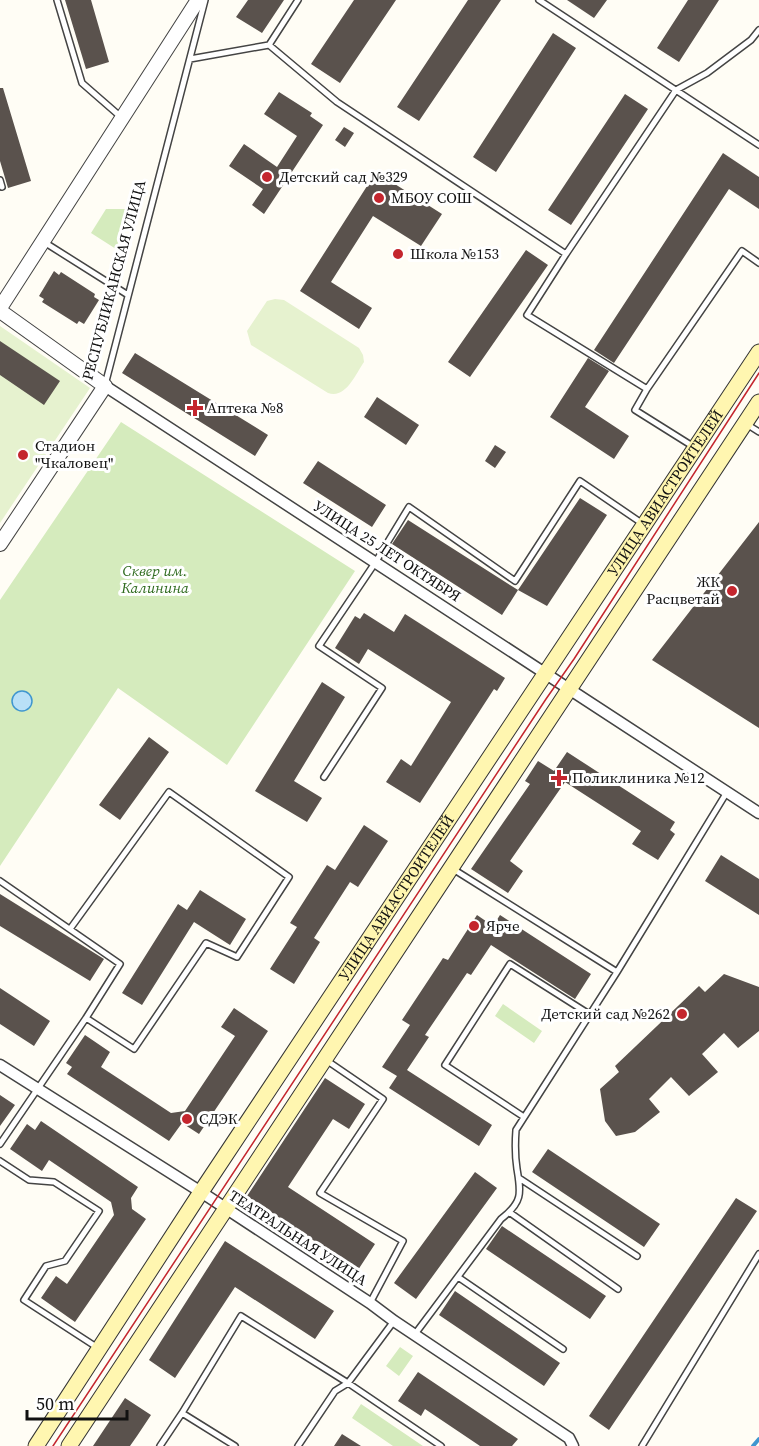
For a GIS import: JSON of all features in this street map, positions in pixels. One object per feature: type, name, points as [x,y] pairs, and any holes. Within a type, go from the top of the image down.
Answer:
[{"type":"main road","name":"УЛИЦА АВИАСТРОИТЕЛЕЙ","points":[[36,1446],[201,1192],[759,352]]},
{"type":"main road","name":"УЛИЦА АВИАСТРОИТЕЛЕЙ","points":[[69,1446],[759,402]]},
{"type":"street","points":[[0,310],[198,0]]},
{"type":"street","name":"УЛИЦА 25 ЛЕТ ОКТЯБРЯ","points":[[0,310],[105,386],[759,813]]},
{"type":"street","name":"РЕСПУБЛИКАНСКАЯ УЛИЦА","points":[[0,543],[105,386]]},
{"type":"street","name":"ТЕАТРАЛЬНАЯ УЛИЦА","points":[[0,1065],[201,1192],[370,1303],[569,1438],[573,1446]]},
{"type":"lane","points":[[57,0],[82,83],[122,118]]},
{"type":"lane","name":"РЕСПУБЛИКАНСКАЯ УЛИЦА","points":[[105,386],[205,0]]},
{"type":"lane","points":[[190,58],[268,45],[298,0]]},
{"type":"lane","points":[[539,0],[759,145]]},
{"type":"lane","points":[[647,389],[527,315],[676,90],[707,73],[751,40],[759,30]]},
{"type":"lane","points":[[268,45],[337,102],[566,254]]},
{"type":"lane","points":[[43,241],[128,296]]},
{"type":"lane","points":[[695,447],[635,410],[742,251],[759,262]]},
{"type":"lane","points":[[745,423],[759,432]]},
{"type":"lane","points":[[324,777],[382,688],[319,646],[375,563],[409,507],[515,581],[580,481],[644,525]]},
{"type":"lane","points":[[70,929],[169,792],[289,877],[237,957],[206,943],[134,1049],[86,1018]]},
{"type":"lane","points":[[415,1334],[501,1219],[517,1203],[521,1188],[515,1150],[516,1130],[727,792]]},
{"type":"lane","points":[[451,868],[616,972]]},
{"type":"lane","points":[[0,881],[120,964],[0,1144]]},
{"type":"lane","points":[[524,1117],[445,1065],[510,964],[588,1014]]},
{"type":"lane","points":[[324,1059],[383,1100],[320,1193],[403,1241],[370,1303]]},
{"type":"lane","points":[[0,1161],[28,1180],[54,1182],[99,1211],[65,1261],[46,1266],[24,1300],[99,1349]]},
{"type":"lane","points":[[519,1178],[638,1256]]},
{"type":"lane","points":[[509,1212],[618,1289]]},
{"type":"lane","points":[[642,1446],[759,1254]]},
{"type":"lane","points":[[458,1277],[563,1349]]},
{"type":"lane","points":[[160,1446],[242,1316],[348,1383],[441,1446]]},
{"type":"lane","points":[[298,1446],[335,1391],[348,1383],[394,1321]]},
{"type":"lane","points":[[182,1413],[235,1446]]},
{"type":"green space","points":[[106,209],[125,209],[130,214],[116,249],[91,233]]},
{"type":"green space","points":[[284,300],[359,348],[364,362],[340,393],[328,393],[251,345],[247,331],[267,301]]},
{"type":"green space","name":"Стадион \"Чкаловец\"","points":[[0,326],[90,388],[0,523]]},
{"type":"green space","name":"Сквер им. Калинина","points":[[121,422],[355,571],[227,765],[118,688],[0,866],[0,600]]},
{"type":"green space","points":[[503,1004],[542,1031],[534,1043],[495,1016]]},
{"type":"green space","points":[[400,1347],[413,1356],[399,1376],[386,1366]]},
{"type":"green space","points":[[361,1404],[423,1446],[393,1446],[352,1418]]},
{"type":"water","points":[[22,691],[29,694],[32,701],[29,708],[22,711],[15,708],[12,701],[15,694]]},
{"type":"building","points":[[65,0],[91,0],[109,62],[86,69]]},
{"type":"building","points":[[248,0],[284,0],[262,33],[236,17]]},
{"type":"building","points":[[354,0],[396,0],[340,83],[311,64]]},
{"type":"building","points":[[468,0],[501,0],[419,121],[397,107]]},
{"type":"building","points":[[567,0],[607,0],[594,18]]},
{"type":"building","points":[[688,0],[719,0],[679,62],[657,48]]},
{"type":"building","points":[[553,33],[576,48],[496,172],[473,157]]},
{"type":"building","points":[[0,88],[3,88],[31,181],[8,188],[0,161]]},
{"type":"building","points":[[279,92],[312,113],[310,116],[323,125],[264,214],[252,205],[263,189],[229,166],[244,144],[277,167],[297,136],[264,114]]},
{"type":"building","points":[[625,94],[648,109],[571,225],[548,210]]},
{"type":"building","points":[[344,127],[354,133],[345,147],[335,140]]},
{"type":"building","points":[[723,153],[759,177],[759,209],[729,189],[614,363],[594,350]]},
{"type":"building","points":[[376,172],[442,214],[421,246],[373,216],[331,282],[372,308],[359,329],[300,291]]},
{"type":"building","points":[[526,250],[548,265],[470,377],[448,362]]},
{"type":"building","points":[[54,271],[59,275],[61,272],[95,294],[94,297],[99,300],[84,324],[79,321],[77,324],[42,302],[44,299],[39,296]]},
{"type":"building","points":[[0,341],[60,381],[44,405],[0,375]]},
{"type":"building","points":[[135,353],[268,435],[255,456],[122,373]]},
{"type":"building","points":[[588,358],[609,371],[585,407],[629,436],[614,459],[550,417]]},
{"type":"building","points":[[377,397],[419,425],[406,445],[364,417]]},
{"type":"building","points":[[495,445],[506,452],[495,468],[485,461]]},
{"type":"building","points":[[318,461],[386,505],[372,527],[303,483]]},
{"type":"building","points":[[580,498],[607,515],[547,606],[518,590]]},
{"type":"building","points":[[408,520],[518,590],[502,615],[392,544]]},
{"type":"building","name":"ЖК Расцветай","points":[[759,522],[759,728],[652,660]]},
{"type":"building","points":[[364,613],[394,632],[405,614],[505,678],[497,691],[494,689],[420,803],[386,782],[401,759],[411,766],[451,702],[368,649],[359,664],[335,648],[355,616],[360,619]]},
{"type":"building","points":[[322,682],[345,697],[294,781],[322,798],[307,822],[255,791]]},
{"type":"building","points":[[149,737],[169,752],[120,820],[99,805]]},
{"type":"building","points":[[567,752],[675,822],[670,830],[675,834],[658,860],[632,844],[641,831],[565,782],[510,861],[523,871],[508,893],[471,869],[530,784],[525,781],[538,761],[554,771]]},
{"type":"building","points":[[364,825],[388,841],[358,887],[350,882],[314,938],[320,942],[294,984],[270,969],[297,927],[290,923],[327,865],[335,870]]},
{"type":"building","points":[[721,855],[759,879],[759,915],[705,881]]},
{"type":"building","points":[[200,890],[246,919],[230,945],[194,922],[142,1005],[122,993],[178,904],[187,910]]},
{"type":"building","points":[[0,894],[104,959],[90,981],[0,926]]},
{"type":"building","points":[[477,915],[493,926],[500,915],[591,974],[575,999],[491,945],[471,975],[467,973],[425,1035],[429,1037],[407,1070],[492,1125],[479,1146],[389,1088],[397,1076],[382,1067],[410,1025],[402,1020],[443,958],[448,960]]},
{"type":"building","points":[[724,974],[759,987],[759,1031],[738,1048],[724,1033],[702,1054],[718,1072],[689,1096],[671,1077],[649,1099],[660,1112],[635,1132],[616,1136],[605,1121],[600,1089],[619,1072],[615,1066],[699,986],[705,992]]},
{"type":"building","points":[[0,988],[50,1021],[34,1046],[0,1024]]},
{"type":"building","points":[[234,1008],[268,1031],[199,1134],[182,1123],[169,1141],[67,1074],[72,1067],[66,1063],[85,1035],[110,1052],[101,1067],[171,1113],[185,1111],[235,1036],[221,1027]]},
{"type":"building","points":[[325,1078],[365,1104],[349,1129],[333,1119],[288,1187],[375,1244],[358,1270],[247,1196]]},
{"type":"building","points":[[0,1095],[15,1105],[0,1126]]},
{"type":"building","points":[[41,1121],[138,1187],[131,1198],[132,1209],[146,1219],[75,1322],[41,1298],[56,1276],[67,1284],[114,1215],[111,1202],[49,1160],[42,1171],[10,1149],[27,1124],[35,1130]]},
{"type":"building","points":[[548,1149],[660,1224],[644,1247],[532,1172]]},
{"type":"building","points":[[475,1172],[497,1188],[416,1299],[394,1283]]},
{"type":"building","points":[[736,1198],[757,1211],[609,1430],[589,1416]]},
{"type":"building","points":[[502,1226],[606,1296],[590,1319],[486,1249]]},
{"type":"building","points":[[225,1241],[334,1311],[315,1339],[235,1287],[175,1378],[149,1360]]},
{"type":"building","points":[[455,1291],[560,1363],[544,1386],[439,1315]]},
{"type":"building","points":[[418,1372],[518,1439],[512,1446],[480,1446],[425,1409],[421,1416],[398,1401]]},
{"type":"building","points":[[125,1398],[151,1415],[130,1446],[93,1446]]},
{"type":"building","points":[[342,1434],[361,1446],[334,1446]]},
{"type":"waterway","points":[[753,1446],[759,1439]]},
{"type":"tram line","points":[[53,1446],[574,659],[759,373]]},
{"type":"place","name":"Детский сад №329","points":[[267,177]]},
{"type":"place","name":"МБОУ СОШ","points":[[379,198]]},
{"type":"place","name":"Школа №153","points":[[398,254]]},
{"type":"place","name":"Аптека №8","points":[[195,408]]},
{"type":"place","name":"Стадион \"Чкаловец\"","points":[[23,455]]},
{"type":"place","name":"ЖК Расцветай","points":[[732,591]]},
{"type":"place","name":"Поликлиника №12","points":[[559,778]]},
{"type":"place","name":"Ярче","points":[[474,926]]},
{"type":"place","name":"Детский сад №262","points":[[682,1014]]},
{"type":"place","name":"СДЭК","points":[[187,1119]]}]
